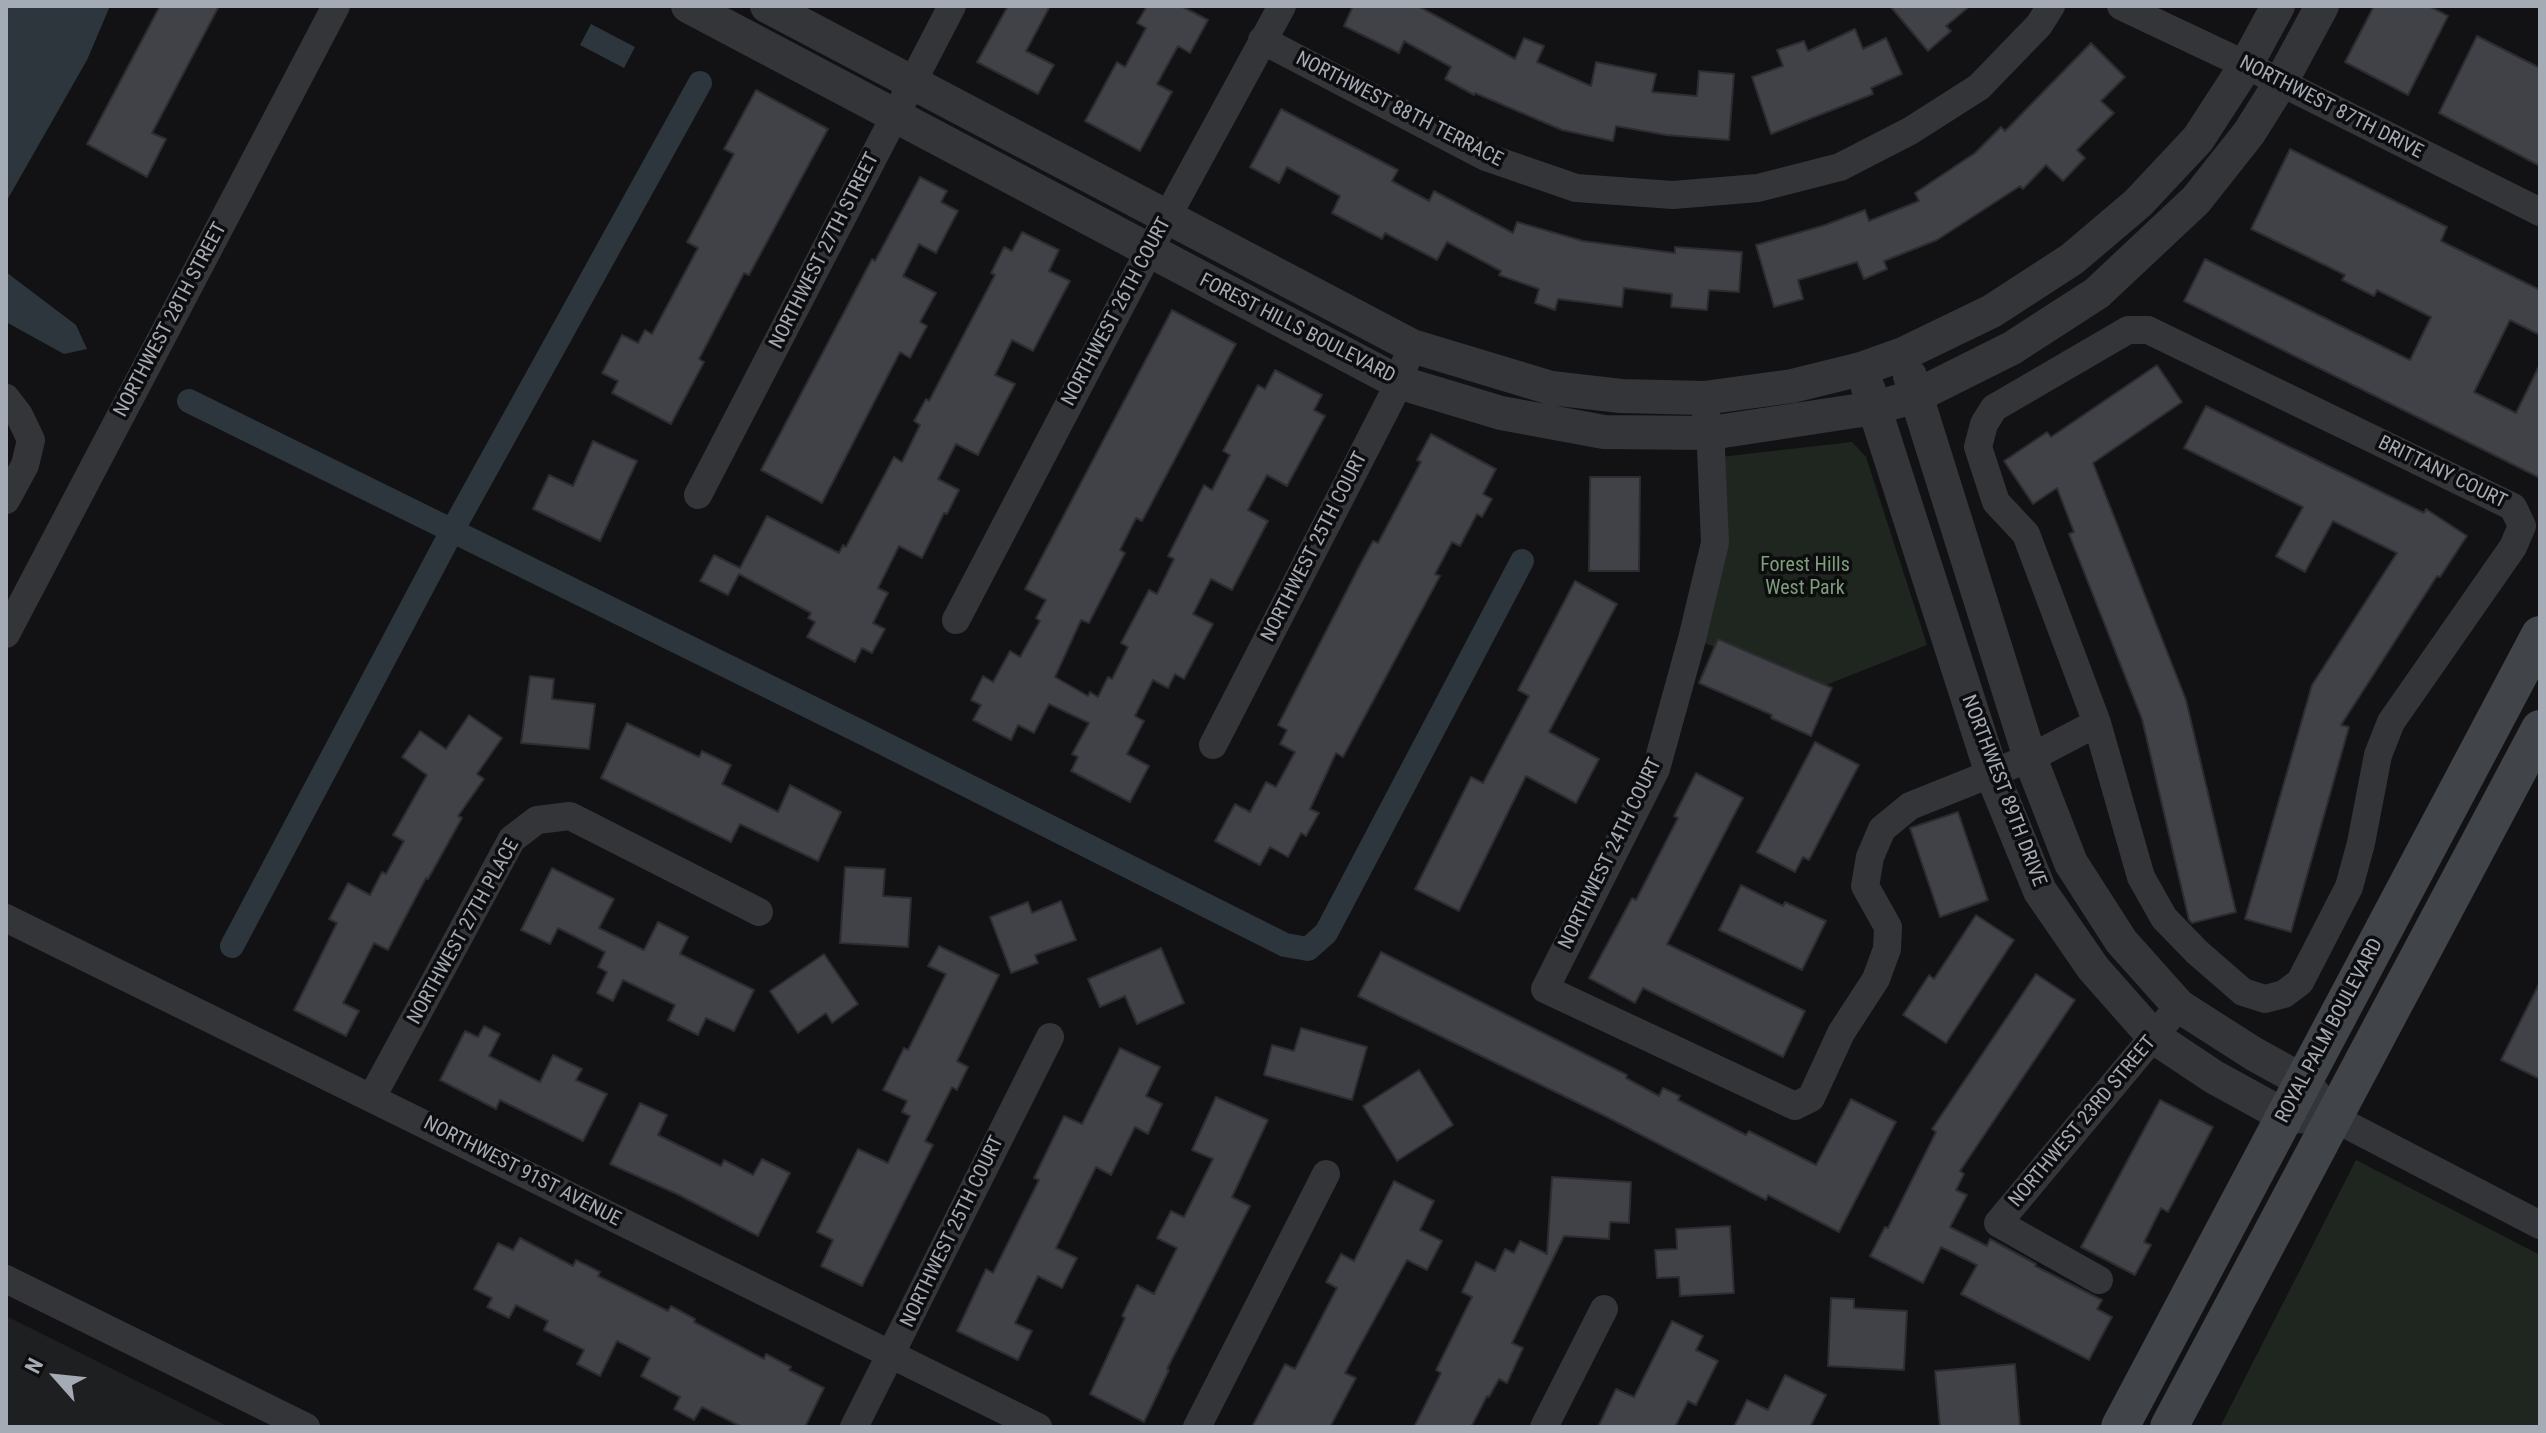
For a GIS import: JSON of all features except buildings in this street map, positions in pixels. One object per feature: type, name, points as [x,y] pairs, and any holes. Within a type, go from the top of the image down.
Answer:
[{"type":"main road","name":"ROYAL PALM BOULEVARD","points":[[2120,1427],[2540,635]]},
{"type":"main road","points":[[2169,1427],[2540,729]]},
{"type":"street","name":"NORTHWEST 28TH STREET","points":[[6,634],[336,6]]},
{"type":"street","name":"FOREST HILLS BOULEVARD","points":[[688,6],[1398,382],[1501,413],[1604,432],[1710,433],[1875,408],[1916,396],[2012,348],[2097,293],[2196,200],[2249,133],[2322,6]]},
{"type":"street","name":"FOREST HILLS BOULEVARD","points":[[767,6],[1412,346],[1551,388],[1621,396],[1704,398],[1792,386],[1861,369],[1903,354],[1992,311],[2072,259],[2138,203],[2198,139],[2246,65],[2278,6]]},
{"type":"street","name":"NORTHWEST 27TH STREET","points":[[698,495],[952,6]]},
{"type":"street","name":"NORTHWEST 26TH COURT","points":[[956,620],[1167,217],[1282,6]]},
{"type":"street","name":"NORTHWEST 88TH TERRACE","points":[[1262,40],[1486,157],[1576,188],[1673,195],[1758,188],[1840,167],[1910,131],[1979,87],[2039,25],[2051,6]]},
{"type":"street","name":"NORTHWEST 87TH DRIVE","points":[[2121,6],[2540,212]]},
{"type":"street","name":"BRITTANY COURT","points":[[2128,330],[2148,330],[2513,507],[2522,526],[2513,547],[2391,722],[2378,755],[2349,887],[2300,982],[2284,994],[2265,999],[2243,992],[2164,918],[2141,877],[2097,723],[2026,534],[1996,502],[1978,447],[1984,424],[1994,408],[2128,330]]},
{"type":"street","name":"NORTHWEST 25TH COURT","points":[[1213,745],[1398,382],[1412,346]]},
{"type":"street","name":"NORTHWEST 89TH DRIVE","points":[[1903,354],[2030,758],[2071,863],[2121,941],[2179,1006],[2303,1081],[2332,1117],[2540,1225]]},
{"type":"street","name":"NORTHWEST 89TH DRIVE","points":[[1861,369],[1992,774],[2040,891],[2093,968],[2154,1037],[2214,1077],[2285,1116],[2332,1117]]},
{"type":"street","points":[[6,398],[19,415],[31,440],[25,465],[6,500]]},
{"type":"street","name":"NORTHWEST 24TH COURT","points":[[1704,398],[1710,433],[1715,543],[1692,639],[1656,769],[1545,989],[1795,1106],[1811,1098],[1841,1033],[1876,979],[1887,949],[1888,927],[1865,886],[1870,857],[1882,829],[1910,806],[1992,774]]},
{"type":"street","points":[[1992,774],[2097,723]]},
{"type":"street","name":"NORTHWEST 27TH PLACE","points":[[372,1097],[512,839],[537,820],[570,816],[759,912]]},
{"type":"street","name":"NORTHWEST 91ST AVENUE","points":[[6,918],[1038,1427]]},
{"type":"street","name":"NORTHWEST 23RD STREET","points":[[2099,1280],[1998,1223],[2179,1006]]},
{"type":"street","name":"NORTHWEST 25TH COURT","points":[[854,1427],[1050,1037]]},
{"type":"street","points":[[1197,1427],[1326,1174]]},
{"type":"street","points":[[6,1279],[306,1427]]},
{"type":"street","points":[[1544,1427],[1604,1309]]},
{"type":"shaded area","points":[[6,6],[110,6],[87,60],[6,202]]},
{"type":"shaded area","points":[[591,24],[635,47],[624,68],[580,45]]},
{"type":"shaded area","points":[[6,272],[76,325],[87,349],[64,354],[6,322]]},
{"type":"shaded area","points":[[6,1316],[229,1427],[6,1427]]},
{"type":"green space","name":"Forest Hills West Park","points":[[1852,442],[1866,457],[1927,645],[1826,685],[1692,639],[1711,458]]},
{"type":"green space","points":[[2356,1160],[2540,1255],[2540,1427],[2220,1427]]},
{"type":"waterway","points":[[232,946],[452,531],[700,83]]},
{"type":"waterway","points":[[189,401],[1285,945],[1308,949],[1326,933],[1522,561]]}]
